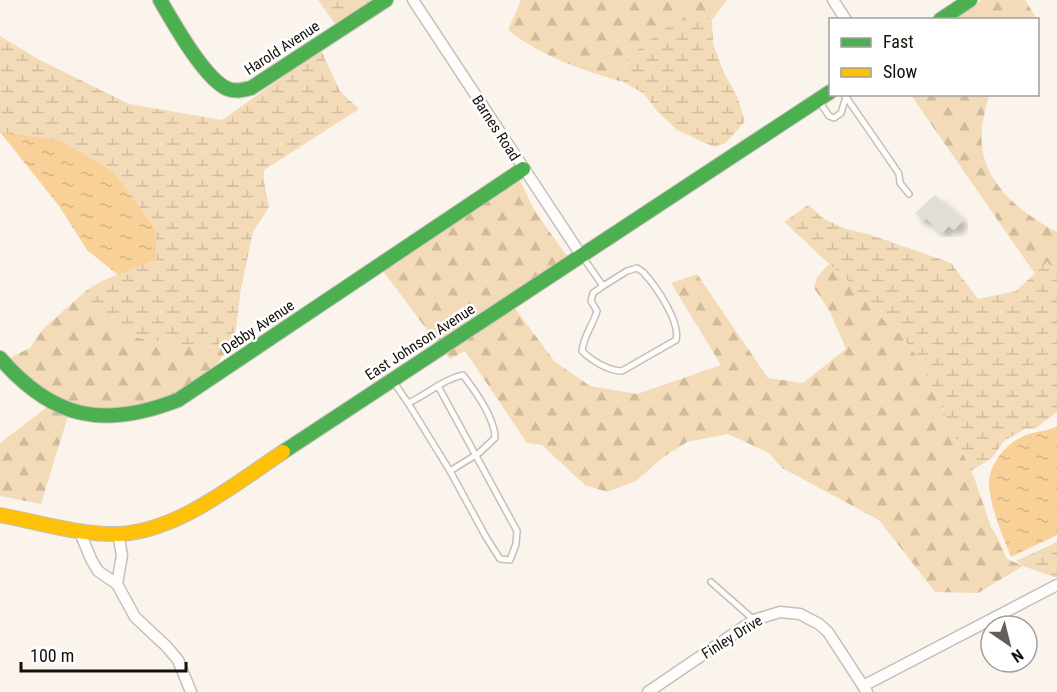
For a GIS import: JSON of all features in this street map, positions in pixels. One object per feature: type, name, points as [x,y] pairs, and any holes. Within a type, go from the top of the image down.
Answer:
[{"type":"main road","name":"Harold Avenue","points":[[160,0],[184,39],[217,83],[225,88],[243,91],[386,0]]},
{"type":"main road","points":[[943,18],[970,0]]},
{"type":"main road","name":"East Johnson Avenue","points":[[0,515],[79,530],[118,534],[161,524],[200,507],[829,93]]},
{"type":"main road","name":"Debby Avenue","points":[[0,358],[22,383],[36,394],[70,411],[88,415],[125,417],[161,408],[178,400],[523,169]]},
{"type":"street","name":"Barnes Road","points":[[413,0],[581,255]]},
{"type":"street","points":[[833,0],[845,18]]},
{"type":"street","points":[[79,530],[98,571],[117,584],[135,617],[178,660],[191,692]]},
{"type":"street","points":[[117,584],[122,555],[118,534]]},
{"type":"street","name":"Finley Drive","points":[[648,692],[754,620],[780,612],[800,614],[812,619],[828,632],[865,689],[1057,585]]},
{"type":"lane","points":[[818,100],[829,116],[834,118],[841,113],[845,96]]},
{"type":"lane","points":[[845,96],[899,174],[900,183],[909,194]]},
{"type":"lane","points":[[581,255],[603,286]]},
{"type":"lane","points":[[637,268],[643,272],[672,316],[678,332],[676,340],[622,371],[614,371],[587,356],[582,351],[583,342],[594,324],[597,311],[591,301],[593,293],[603,286],[627,271],[637,268]]},
{"type":"lane","points":[[408,403],[450,377],[463,375],[474,390],[495,428],[495,438],[479,453],[450,471]]},
{"type":"lane","points":[[392,380],[450,471],[500,559],[510,560],[516,544],[517,531],[438,386]]},
{"type":"lane","points":[[711,582],[754,620]]},
{"type":"green space","points":[[318,0],[375,0],[336,25]]},
{"type":"green space","points":[[521,0],[727,0],[712,20],[702,15],[628,57],[623,82],[549,55],[508,30]]},
{"type":"green space","points":[[982,0],[1025,0],[1036,18],[955,18]]},
{"type":"green space","points":[[702,15],[712,20],[713,44],[724,73],[737,96],[745,121],[726,143],[714,147],[677,130],[658,112],[643,93],[623,82],[628,57],[671,24]]},
{"type":"green space","points":[[0,36],[38,59],[129,104],[222,120],[321,50],[340,91],[359,109],[264,170],[269,207],[253,232],[241,288],[235,336],[228,348],[175,344],[127,336],[103,318],[81,295],[107,279],[157,259],[155,228],[113,171],[0,132]]},
{"type":"green space","points":[[912,96],[989,96],[983,120],[982,145],[990,173],[998,186],[1020,208],[1057,232],[1057,272],[1047,262],[1035,274]]},
{"type":"green space","points":[[520,181],[536,213],[567,256],[437,343],[383,271]]},
{"type":"green space","points":[[808,205],[824,219],[846,229],[868,234],[951,263],[978,299],[1016,291],[1047,262],[1057,272],[1057,412],[1036,428],[1025,429],[1004,441],[992,458],[971,471],[919,359],[900,334],[852,285],[784,222]]},
{"type":"green space","points":[[829,264],[900,334],[919,359],[974,477],[991,527],[1007,559],[1023,566],[978,593],[935,592],[879,520],[782,468],[769,453],[728,434],[687,442],[662,458],[636,481],[607,492],[587,487],[542,445],[527,443],[465,351],[450,359],[445,353],[514,307],[555,362],[590,386],[637,394],[721,365],[671,283],[697,274],[768,378],[803,383],[846,349],[830,312],[814,288],[817,277]]},
{"type":"green space","points":[[81,295],[103,318],[127,336],[175,344],[228,348],[215,366],[202,377],[169,396],[149,404],[106,409],[85,407],[65,401],[45,392],[26,379],[7,359],[30,348],[43,329]]},
{"type":"green space","points":[[47,407],[68,416],[41,504],[0,496],[0,443]]},
{"type":"green space","points":[[1057,542],[1057,578],[1023,566],[1016,561]]},
{"type":"water","points":[[0,132],[58,140],[113,171],[155,228],[157,259],[118,275],[87,250],[59,206]]},
{"type":"water","points":[[1057,426],[1057,535],[1011,557],[992,504],[989,485],[992,470],[1000,455],[1019,438]]},
{"type":"building","points":[[935,195],[963,220],[954,230],[949,226],[942,233],[926,218],[923,221],[915,213]]},
{"type":"traffic: fast","points":[[160,0],[200,63],[219,83],[228,89],[237,91],[251,88],[386,0]]},
{"type":"traffic: fast","points":[[943,18],[970,0]]},
{"type":"traffic: fast","points":[[283,452],[829,93]]},
{"type":"traffic: fast","points":[[0,358],[20,379],[40,394],[60,406],[81,413],[103,416],[126,414],[178,400],[523,169]]},
{"type":"traffic: slow","points":[[0,515],[59,528],[104,534],[141,531],[163,524],[205,504],[283,452]]}]
